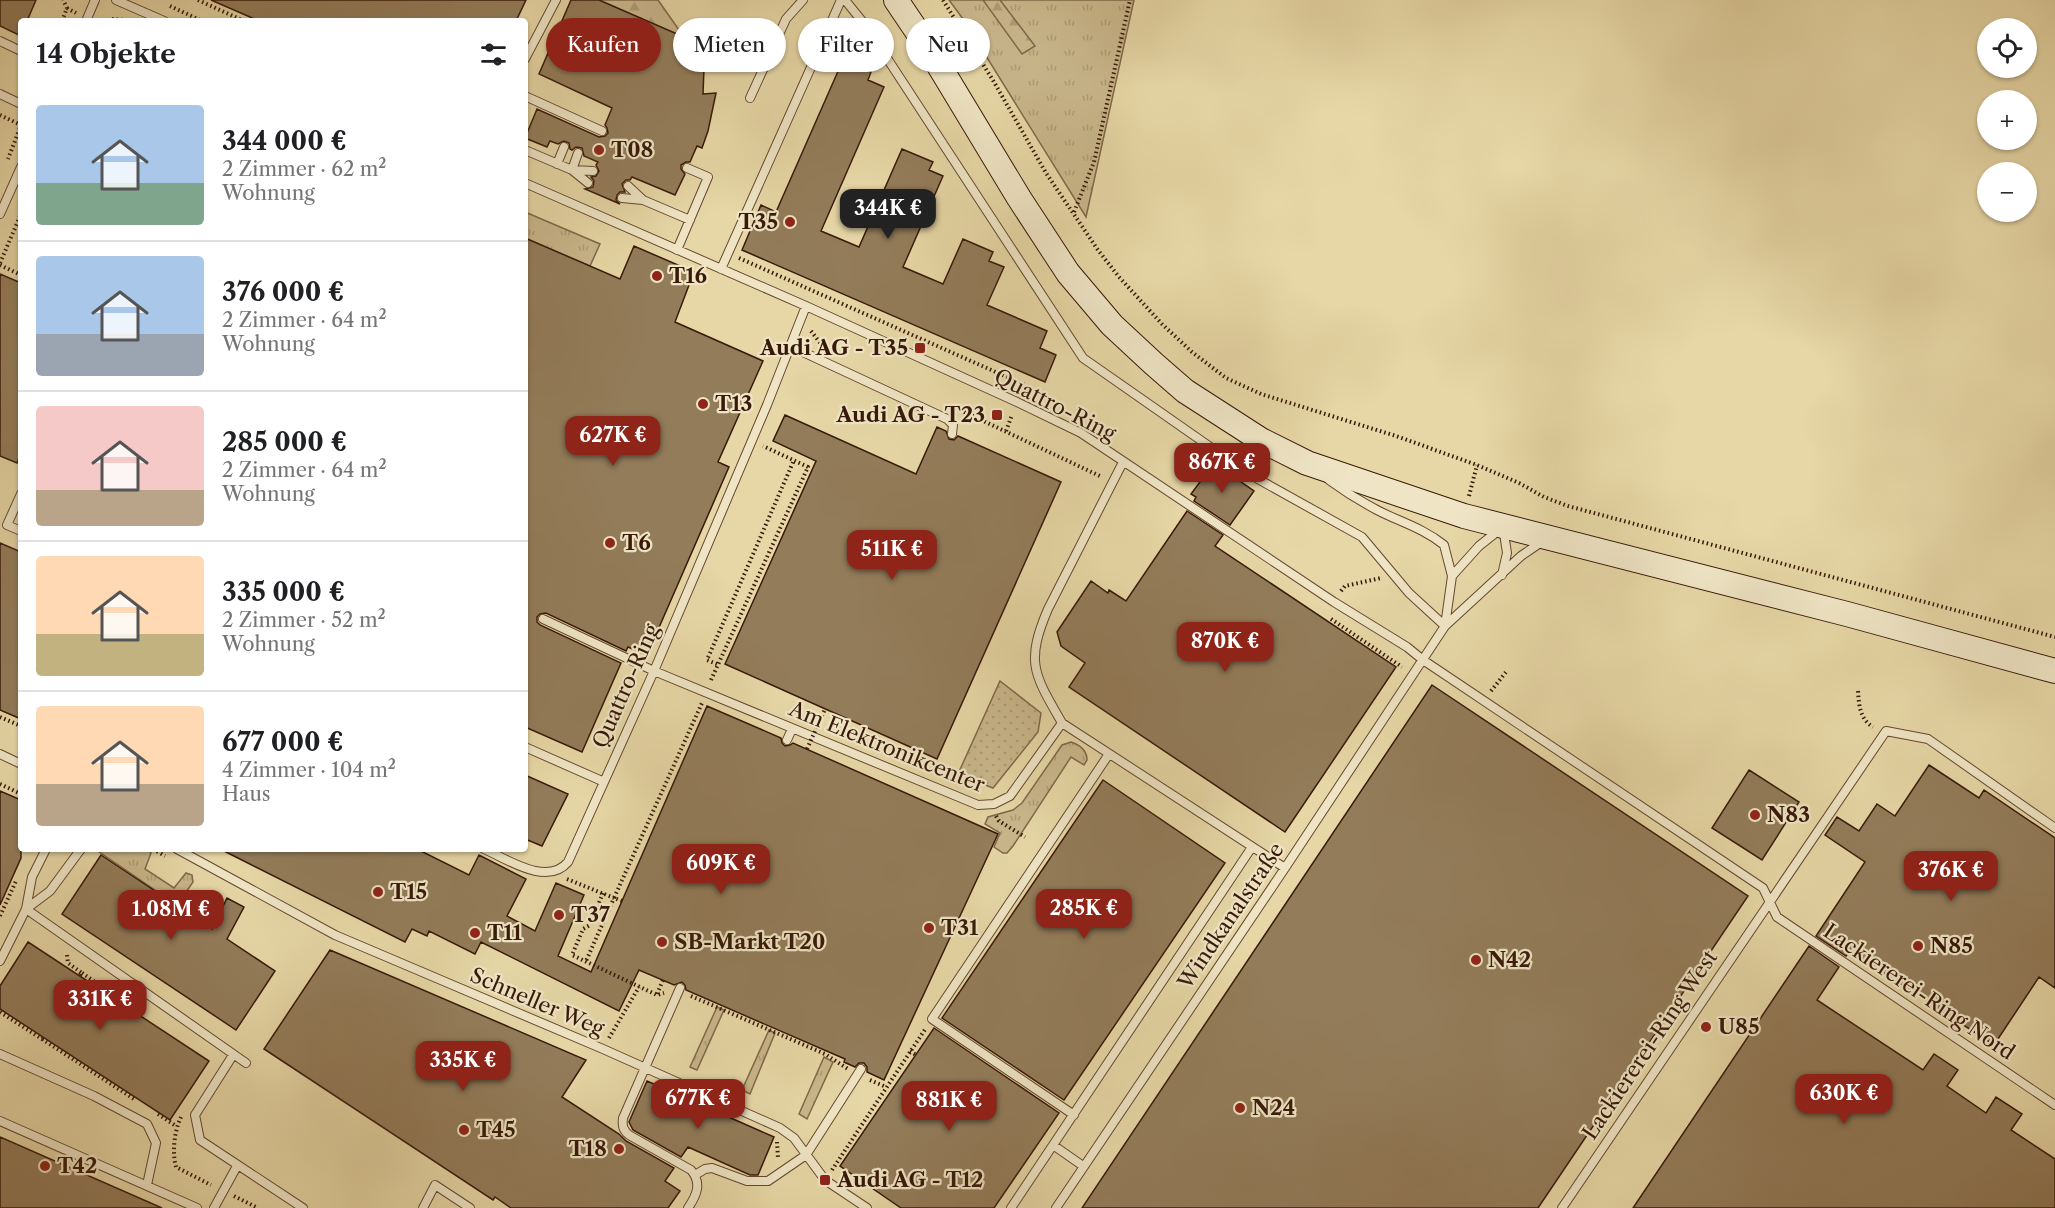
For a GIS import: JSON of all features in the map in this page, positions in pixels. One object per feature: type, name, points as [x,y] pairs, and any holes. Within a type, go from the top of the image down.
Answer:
[{"type":"main road","points":[[896,0],[1068,273],[1112,325],[1185,391],[1261,440],[1307,463],[1464,516],[2055,671]]},
{"type":"lane","points":[[87,18],[95,0]]},
{"type":"lane","points":[[116,0],[157,18]]},
{"type":"lane","points":[[528,53],[556,0]]},
{"type":"lane","points":[[750,98],[786,19],[803,0]]},
{"type":"lane","points":[[721,269],[843,0],[879,46],[1083,358],[1249,474],[1362,537],[1408,593],[1444,626]]},
{"type":"lane","points":[[0,41],[18,50]]},
{"type":"lane","points":[[0,94],[18,103]]},
{"type":"lane","points":[[528,97],[588,127],[602,131]]},
{"type":"lane","points":[[557,164],[564,147]]},
{"type":"lane","points":[[528,151],[572,170],[588,183]]},
{"type":"lane","points":[[572,170],[578,153]]},
{"type":"lane","points":[[677,250],[708,177],[687,168]]},
{"type":"lane","points":[[572,170],[593,171]]},
{"type":"lane","points":[[0,214],[18,174]]},
{"type":"lane","name":"Quattro-Ring","points":[[528,184],[806,306],[1070,428],[1334,602],[1407,647],[1763,888],[1768,902]]},
{"type":"lane","points":[[628,186],[643,200]]},
{"type":"lane","points":[[622,198],[643,200],[690,220]]},
{"type":"lane","name":"Quattro-Ring","points":[[547,873],[558,870],[567,861],[654,671],[806,306]]},
{"type":"lane","points":[[790,346],[947,419],[953,425],[952,434]]},
{"type":"lane","points":[[1124,462],[1048,609],[1034,648],[1035,672],[1062,723],[1285,868]]},
{"type":"lane","points":[[1307,463],[1356,498],[1431,534],[1444,545],[1452,576],[1444,626]]},
{"type":"lane","points":[[725,476],[735,481]]},
{"type":"lane","points":[[18,501],[7,525],[18,530]]},
{"type":"lane","points":[[1452,576],[1479,546],[1503,527],[1507,553],[1502,575]]},
{"type":"lane","points":[[1444,626],[1528,551],[1548,539]]},
{"type":"lane","name":"Am Elektronikcenter","points":[[543,619],[654,671],[978,805],[989,805],[1003,801],[1010,796],[1062,723]]},
{"type":"lane","name":"Windkanalstraße","points":[[1056,1208],[1285,868],[1444,626]]},
{"type":"lane","points":[[787,740],[792,729]]},
{"type":"lane","name":"Lackiererei-Ring West","points":[[1562,1208],[1768,902],[1887,731],[1928,739],[2055,828]]},
{"type":"lane","points":[[528,748],[602,781]]},
{"type":"lane","points":[[0,754],[18,763]]},
{"type":"lane","points":[[1074,1115],[932,1019],[1109,754]]},
{"type":"lane","points":[[1011,1208],[1252,847]]},
{"type":"lane","points":[[0,961],[26,909],[32,877],[44,852]]},
{"type":"lane","points":[[26,909],[50,891],[79,852]]},
{"type":"lane","name":"Schneller Weg","points":[[183,852],[335,935],[603,1049],[780,1128],[794,1138],[825,1180],[867,1208]]},
{"type":"lane","points":[[491,852],[522,866],[547,873]]},
{"type":"lane","name":"Lackiererei-Ring Nord","points":[[1768,902],[1777,917],[1806,938],[2055,1105]]},
{"type":"lane","points":[[26,909],[246,1063]]},
{"type":"lane","points":[[679,989],[623,1118],[623,1128],[629,1135],[691,1170],[698,1182],[696,1196],[688,1208]]},
{"type":"lane","points":[[0,1054],[94,1096],[147,1124],[156,1143],[147,1185]]},
{"type":"lane","points":[[233,1055],[195,1115],[200,1140],[303,1208]]},
{"type":"lane","points":[[695,1175],[712,1168],[747,1181],[768,1181],[806,1155],[861,1069]]},
{"type":"lane","points":[[0,1121],[196,1208]]},
{"type":"lane","points":[[1053,1145],[1083,1166]]},
{"type":"lane","points":[[214,1208],[237,1166]]},
{"type":"lane","points":[[423,1208],[435,1185],[471,1208]]},
{"type":"path","points":[[63,0],[67,8],[63,18]]},
{"type":"path","points":[[198,0],[237,18]]},
{"type":"path","points":[[943,0],[994,82],[1046,173],[1112,268],[1162,324],[1192,352],[1226,378],[1261,394],[1396,436],[1477,465],[1568,506],[2055,637]]},
{"type":"path","points":[[1073,213],[1094,162],[1130,0]]},
{"type":"path","points":[[165,4],[195,18]]},
{"type":"path","points":[[0,115],[18,123]]},
{"type":"path","points":[[7,161],[18,132]]},
{"type":"path","points":[[18,221],[0,264],[18,273]]},
{"type":"path","points":[[802,318],[823,347]]},
{"type":"path","points":[[952,406],[1113,482]]},
{"type":"path","points":[[586,960],[717,664],[782,531],[808,467],[752,440]]},
{"type":"path","points":[[717,664],[707,660],[794,460]]},
{"type":"path","points":[[1345,586],[1393,575]]},
{"type":"path","points":[[1494,685],[1506,672]]},
{"type":"path","points":[[1858,691],[1861,714],[1866,723]]},
{"type":"path","points":[[807,749],[825,709]]},
{"type":"path","points":[[0,717],[18,725]]},
{"type":"path","points":[[0,784],[18,793]]},
{"type":"path","points":[[989,805],[999,821],[1024,837]]},
{"type":"path","points":[[547,873],[622,901]]},
{"type":"path","points":[[603,894],[590,925],[583,929],[572,955],[657,994],[679,989],[825,1054],[841,1065]]},
{"type":"path","points":[[593,917],[603,922]]},
{"type":"path","points":[[82,973],[94,982]]},
{"type":"path","points":[[657,994],[663,980]]},
{"type":"path","points":[[603,1049],[639,987]]},
{"type":"path","points":[[0,1012],[138,1101]]},
{"type":"path","points":[[825,1180],[848,1149],[926,1028]]},
{"type":"path","points":[[910,1051],[916,1055]]},
{"type":"path","points":[[157,1114],[176,1126]]},
{"type":"green space","points":[[599,0],[658,0],[673,21],[673,32],[661,27],[661,18],[640,18]]},
{"type":"green space","points":[[949,0],[1134,0],[1086,217],[990,62],[990,18],[962,18]]},
{"type":"green space","points":[[983,0],[1000,0],[1035,46],[1022,54]]},
{"type":"green space","points":[[528,213],[600,244],[590,266],[528,239]]},
{"type":"green space","points":[[1000,681],[1041,713],[1038,732],[993,788],[958,774]]},
{"type":"green space","points":[[1071,742],[1080,746],[1087,756],[1084,765],[1071,757],[1013,846],[1007,853],[994,847],[1000,833],[985,824],[988,817],[1013,810],[1022,803],[1062,745]]},
{"type":"green space","points":[[99,852],[150,852],[145,869],[174,888],[186,873],[192,875],[193,882],[177,905]]},
{"type":"green space","points":[[717,1007],[724,1010],[697,1070],[690,1067]]},
{"type":"green space","points":[[769,1030],[775,1033],[750,1094],[742,1090]]},
{"type":"green space","points":[[824,1057],[833,1062],[807,1119],[799,1114]]},
{"type":"building","points":[[0,0],[36,0],[28,18],[18,18],[18,35],[0,26]]},
{"type":"building","points":[[211,0],[526,0],[517,18],[252,18]]},
{"type":"building","points":[[571,0],[599,0],[640,18],[563,18]]},
{"type":"building","points":[[661,27],[673,32],[673,72],[704,72],[703,94],[716,93],[702,148],[697,146],[690,162],[681,165],[685,174],[675,195],[632,177],[622,184],[625,192],[617,195],[616,200],[620,204],[585,189],[593,187],[594,181],[591,177],[596,176],[599,171],[596,165],[598,162],[584,156],[582,148],[576,147],[572,150],[569,143],[564,141],[558,144],[550,141],[547,147],[528,139],[528,131],[537,109],[599,137],[608,133],[605,125],[612,108],[539,74],[546,58],[546,72],[661,72]]},
{"type":"building","name":"T35","points":[[838,72],[871,72],[868,80],[884,87],[821,231],[859,247],[902,149],[933,162],[929,170],[943,176],[903,267],[943,284],[963,239],[993,252],[989,261],[1004,267],[987,305],[1047,331],[1040,348],[1056,355],[1045,382],[742,250],[761,205],[776,212]]},
{"type":"building","name":"T6","points":[[528,239],[620,279],[634,246],[694,272],[675,322],[763,361],[718,462],[729,467],[647,655],[628,647],[626,651],[546,613],[537,617],[540,625],[621,663],[582,752],[528,728]]},
{"type":"building","points":[[0,274],[18,282],[18,460],[17,463],[0,456]]},
{"type":"building","points":[[785,415],[916,474],[937,427],[946,431],[949,439],[954,440],[958,436],[1061,482],[937,759],[725,664],[816,461],[773,441]]},
{"type":"building","points":[[1214,463],[1254,491],[1230,525],[1194,501],[1196,497],[1191,494]]},
{"type":"building","points":[[1187,511],[1223,535],[1215,546],[1396,667],[1285,832],[1069,687],[1085,663],[1061,646],[1057,632],[1091,581],[1108,593],[1109,590],[1126,601]]},
{"type":"building","points":[[0,543],[18,551],[18,718],[0,710]]},
{"type":"building","name":"N42","points":[[1432,685],[1748,896],[1538,1208],[1082,1208]]},
{"type":"building","points":[[707,706],[781,738],[785,746],[793,743],[998,834],[884,1080],[867,1072],[864,1063],[859,1063],[855,1067],[844,1062],[845,1059],[686,990],[682,982],[674,985],[639,970],[619,1011],[481,942],[475,954],[429,931],[427,936],[412,929],[405,942],[226,852],[423,852],[469,875],[479,855],[526,879],[507,916],[535,931],[556,883],[584,895],[558,956],[591,972]]},
{"type":"building","points":[[1929,765],[1979,798],[1984,790],[2055,838],[2055,988],[2039,977],[1994,1045],[1850,951],[1846,956],[1816,936],[1865,862],[1825,835],[1837,817],[1859,831],[1877,804],[1895,816]]},
{"type":"building","name":"N83","points":[[1749,770],[1799,802],[1762,860],[1712,828]]},
{"type":"building","points":[[528,776],[568,794],[542,846],[528,840]]},
{"type":"building","points":[[1103,780],[1225,863],[1064,1100],[942,1018]]},
{"type":"building","points":[[0,791],[18,799],[18,852],[21,852],[21,858],[0,905]]},
{"type":"building","points":[[101,855],[212,929],[227,898],[244,907],[227,939],[275,971],[236,1030],[62,914]]},
{"type":"building","points":[[28,942],[209,1061],[170,1120],[0,1009],[0,986]]},
{"type":"building","points":[[1809,946],[1839,967],[1817,1000],[1923,1070],[1934,1054],[1958,1070],[1947,1086],[1986,1113],[1996,1097],[2022,1114],[2011,1130],[2055,1159],[2055,1208],[1633,1208]]},
{"type":"building","name":"T45","points":[[330,950],[586,1060],[562,1097],[619,1134],[626,1141],[674,1168],[665,1181],[680,1191],[668,1208],[511,1208],[495,1197],[493,1200],[264,1049]]},
{"type":"building","points":[[934,1028],[1059,1113],[994,1208],[901,1208],[840,1166]]},
{"type":"building","points":[[647,1081],[774,1137],[758,1175],[750,1175],[688,1147],[681,1157],[633,1130],[629,1122]]},
{"type":"building","points":[[0,1137],[162,1208],[0,1208]]},
{"type":"place","name":"T08","points":[[599,150]]},
{"type":"place","name":"T35","points":[[790,222]]},
{"type":"place","name":"T16","points":[[657,276]]},
{"type":"place","name":"Audi AG - T35","points":[[920,348]]},
{"type":"place","name":"T13","points":[[703,404]]},
{"type":"place","name":"Audi AG - T23","points":[[997,415]]},
{"type":"place","name":"T6","points":[[610,543]]},
{"type":"place","name":"N83","points":[[1755,815]]},
{"type":"place","name":"T15","points":[[378,892]]},
{"type":"place","name":"T37","points":[[559,915]]},
{"type":"place","name":"T31","points":[[929,928]]},
{"type":"place","name":"T11","points":[[475,933]]},
{"type":"place","name":"SB-Markt T20","points":[[662,942]]},
{"type":"place","name":"N85","points":[[1918,946]]},
{"type":"place","name":"N42","points":[[1476,960]]},
{"type":"place","name":"U85","points":[[1706,1027]]},
{"type":"place","name":"N24","points":[[1240,1108]]},
{"type":"place","name":"T45","points":[[464,1130]]},
{"type":"place","name":"T18","points":[[619,1149]]},
{"type":"place","name":"T42","points":[[45,1166]]},
{"type":"place","name":"Audi AG - T12","points":[[825,1180]]}]
